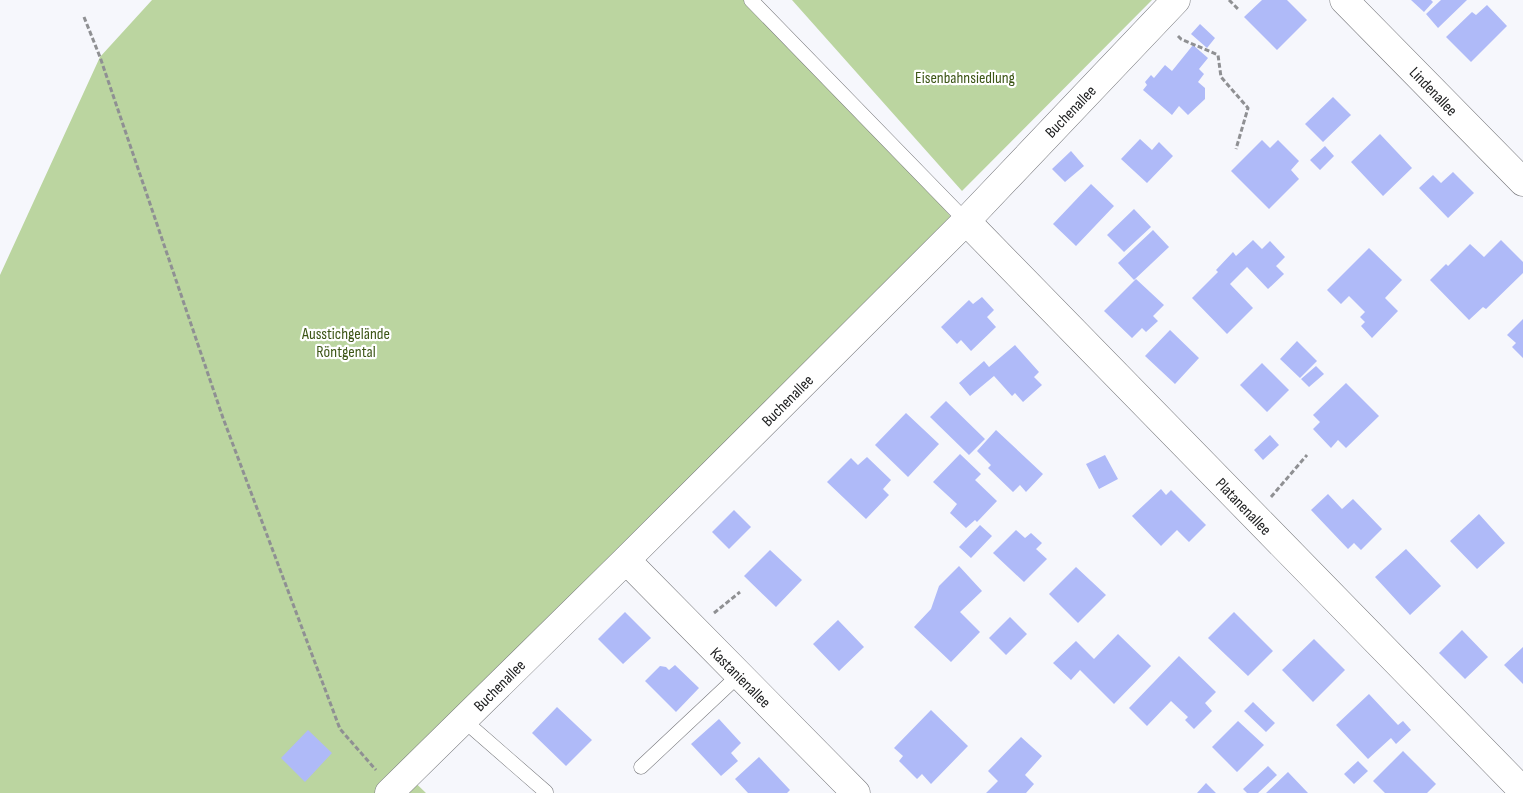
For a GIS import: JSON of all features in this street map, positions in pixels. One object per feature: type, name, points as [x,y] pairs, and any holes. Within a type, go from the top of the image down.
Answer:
[{"type":"street","name":"Lindenallee","points":[[1344,0],[1523,181]]},
{"type":"street","name":"Buchenallee","points":[[391,791],[460,718],[626,560],[966,222],[1168,9]]},
{"type":"street","name":"Platanenallee","points":[[966,222],[1523,791]]},
{"type":"street","name":"Kastanienallee","points":[[626,560],[856,793]]},
{"type":"lane","points":[[751,0],[966,222]]},
{"type":"lane","points":[[641,767],[739,675]]},
{"type":"lane","points":[[460,718],[546,792]]},
{"type":"path","points":[[1229,0],[1238,10]]},
{"type":"path","points":[[1168,9],[1181,39],[1218,55],[1221,77],[1248,108],[1236,149]]},
{"type":"path","points":[[84,17],[103,67],[223,418],[340,730],[391,791]]},
{"type":"path","points":[[1254,516],[1307,455]]},
{"type":"path","points":[[694,630],[740,592]]},
{"type":"green space","name":"Ausstichgelände Röntgental","points":[[152,0],[761,0],[953,219],[402,770],[426,793],[0,793],[0,275],[100,57]]},
{"type":"green space","name":"Eisenbahnsiedlung","points":[[792,0],[1152,0],[962,191]]},
{"type":"building","points":[[1262,0],[1287,0],[1307,20],[1277,50],[1244,17]]},
{"type":"building","points":[[1411,0],[1431,0],[1433,2],[1424,12]]},
{"type":"building","points":[[1441,0],[1467,0],[1438,28],[1426,14]]},
{"type":"building","points":[[1487,5],[1507,26],[1471,62],[1446,37],[1472,12],[1476,15]]},
{"type":"building","points":[[1200,24],[1215,38],[1207,48],[1191,34]]},
{"type":"building","points":[[1193,45],[1208,58],[1199,69],[1204,74],[1198,82],[1205,88],[1205,99],[1188,115],[1179,106],[1172,115],[1143,90],[1147,85],[1145,82],[1151,75],[1154,78],[1165,65],[1172,71]]},
{"type":"building","points":[[1333,97],[1351,115],[1323,142],[1305,124]]},
{"type":"building","points":[[1380,134],[1412,168],[1383,196],[1351,162]]},
{"type":"building","points":[[1140,139],[1152,150],[1159,142],[1173,156],[1147,183],[1121,159]]},
{"type":"building","points":[[1262,140],[1270,148],[1278,140],[1299,161],[1291,170],[1299,179],[1269,209],[1231,171]]},
{"type":"building","points":[[1325,146],[1334,156],[1320,170],[1310,160]]},
{"type":"building","points":[[1071,151],[1084,166],[1065,182],[1052,169]]},
{"type":"building","points":[[1453,172],[1474,193],[1448,218],[1419,188],[1433,175],[1441,183]]},
{"type":"building","points":[[1091,184],[1114,206],[1076,246],[1053,224]]},
{"type":"building","points":[[1134,209],[1151,227],[1124,252],[1107,235]]},
{"type":"building","points":[[1153,230],[1169,247],[1134,280],[1118,263]]},
{"type":"building","points":[[1253,240],[1262,249],[1270,241],[1285,257],[1276,266],[1284,274],[1268,289],[1247,267],[1230,284],[1253,308],[1227,334],[1192,298],[1218,272],[1216,270],[1233,252],[1236,256]]},
{"type":"building","points":[[1501,240],[1523,262],[1523,273],[1486,309],[1483,307],[1469,320],[1430,280],[1446,264],[1448,266],[1470,244],[1484,257]]},
{"type":"building","points":[[1369,248],[1402,280],[1385,298],[1398,311],[1372,338],[1361,326],[1365,322],[1360,317],[1365,312],[1349,296],[1341,304],[1327,290]]},
{"type":"building","points":[[1136,279],[1164,305],[1153,316],[1158,321],[1146,332],[1142,328],[1132,338],[1104,311]]},
{"type":"building","points":[[982,297],[994,310],[987,317],[996,327],[971,351],[961,340],[957,344],[941,327],[969,300],[973,304]]},
{"type":"building","points":[[1523,319],[1523,358],[1512,347],[1516,343],[1507,335]]},
{"type":"building","points":[[1170,330],[1199,358],[1175,384],[1145,356]]},
{"type":"building","points":[[1297,341],[1317,361],[1300,378],[1280,359]]},
{"type":"building","points":[[1015,345],[1039,372],[1034,377],[1042,385],[1023,402],[1015,393],[1012,396],[994,376],[970,396],[959,383],[984,361],[989,367]]},
{"type":"building","points":[[1262,363],[1289,390],[1267,412],[1240,385]]},
{"type":"building","points":[[1316,366],[1324,374],[1309,387],[1301,379]]},
{"type":"building","points":[[1346,383],[1379,416],[1346,448],[1338,440],[1331,448],[1313,429],[1320,422],[1313,415]]},
{"type":"building","points":[[946,401],[985,439],[969,455],[930,417]]},
{"type":"building","points":[[906,413],[939,444],[908,477],[875,445]]},
{"type":"building","points":[[996,430],[1043,474],[1026,492],[1020,485],[1013,492],[988,468],[991,465],[977,451]]},
{"type":"building","points":[[1270,435],[1279,445],[1263,460],[1254,450]]},
{"type":"building","points":[[960,454],[981,474],[975,480],[997,501],[977,522],[975,520],[966,528],[950,513],[957,504],[933,482]]},
{"type":"building","points":[[1105,455],[1118,479],[1099,489],[1086,464]]},
{"type":"building","points":[[867,457],[891,480],[883,489],[889,495],[866,519],[827,482],[851,458],[858,465]]},
{"type":"building","points":[[1161,489],[1166,495],[1171,490],[1206,525],[1189,542],[1177,530],[1161,546],[1132,516]]},
{"type":"building","points":[[1328,494],[1342,509],[1353,499],[1382,529],[1361,550],[1354,543],[1348,549],[1311,510]]},
{"type":"building","points":[[734,510],[751,527],[729,549],[712,532]]},
{"type":"building","points":[[1479,514],[1505,543],[1477,569],[1450,541]]},
{"type":"building","points":[[980,525],[992,536],[971,558],[959,547]]},
{"type":"building","points":[[1016,530],[1025,538],[1031,533],[1042,543],[1036,549],[1047,559],[1024,582],[993,553]]},
{"type":"building","points":[[1406,549],[1441,586],[1410,615],[1375,577]]},
{"type":"building","points":[[770,550],[802,580],[776,607],[744,576]]},
{"type":"building","points":[[959,566],[982,591],[960,612],[980,632],[951,662],[914,627],[931,609],[939,586]]},
{"type":"building","points":[[1076,567],[1106,595],[1078,623],[1049,594]]},
{"type":"building","points":[[625,612],[651,638],[623,664],[598,639]]},
{"type":"building","points":[[1234,612],[1273,651],[1248,676],[1208,638]]},
{"type":"building","points":[[1010,617],[1027,634],[1006,655],[989,638]]},
{"type":"building","points":[[838,620],[864,647],[839,671],[813,644]]},
{"type":"building","points":[[1462,630],[1488,657],[1465,679],[1439,653]]},
{"type":"building","points":[[1118,634],[1151,666],[1114,704],[1080,670],[1071,680],[1053,663],[1076,641],[1094,659]]},
{"type":"building","points":[[1314,639],[1345,670],[1313,702],[1282,670]]},
{"type":"building","points":[[1523,647],[1523,684],[1504,665]]},
{"type":"building","points":[[1179,656],[1216,692],[1205,703],[1212,711],[1194,729],[1185,720],[1188,717],[1171,701],[1147,726],[1129,708]]},
{"type":"building","points":[[675,665],[699,688],[676,712],[645,681],[660,666],[666,667],[669,670]]},
{"type":"building","points":[[1369,694],[1398,725],[1403,721],[1411,730],[1396,744],[1391,738],[1368,759],[1336,725]]},
{"type":"building","points":[[1253,702],[1275,723],[1266,732],[1244,711]]},
{"type":"building","points":[[557,707],[592,740],[566,766],[532,733]]},
{"type":"building","points":[[931,710],[968,746],[931,784],[922,774],[917,779],[899,761],[903,756],[894,748]]},
{"type":"building","points":[[719,719],[741,743],[731,753],[738,761],[721,776],[691,744]]},
{"type":"building","points":[[1238,721],[1264,745],[1237,772],[1212,747]]},
{"type":"building","points":[[308,730],[332,753],[305,782],[281,758]]},
{"type":"building","points":[[1021,737],[1042,756],[1025,775],[1034,784],[1026,793],[986,793],[998,781],[988,771]]},
{"type":"building","points":[[1403,751],[1436,784],[1427,793],[1385,793],[1373,781]]},
{"type":"building","points":[[759,757],[790,790],[787,793],[748,793],[735,779]]},
{"type":"building","points":[[1358,761],[1368,771],[1354,784],[1344,774]]},
{"type":"building","points":[[1268,766],[1277,775],[1258,793],[1247,793],[1243,789]]},
{"type":"building","points":[[1288,772],[1308,793],[1266,793]]},
{"type":"building","points":[[1206,783],[1216,793],[1197,793]]}]
